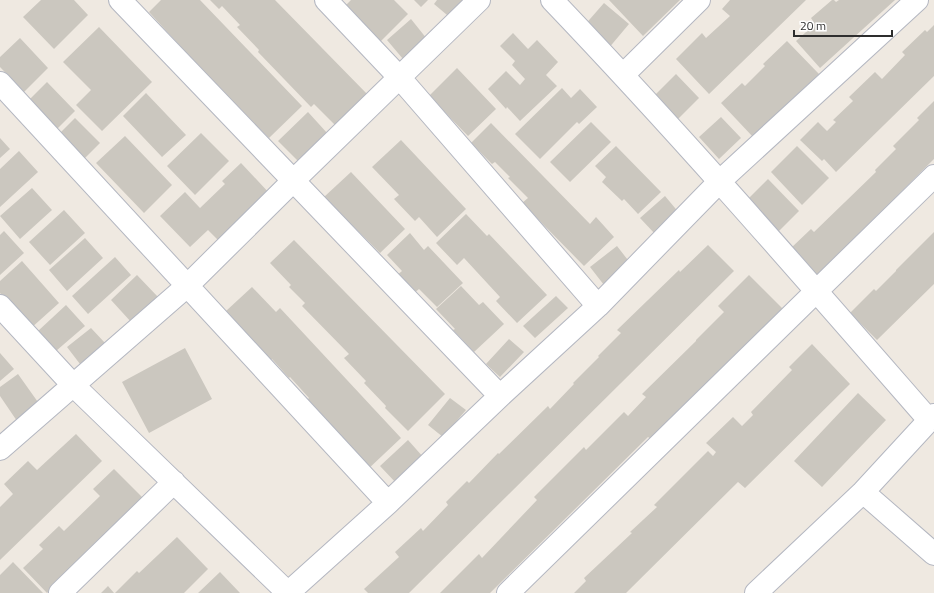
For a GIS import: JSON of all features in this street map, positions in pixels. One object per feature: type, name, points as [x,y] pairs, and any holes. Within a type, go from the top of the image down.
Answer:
[{"type":"street","points":[[120,0],[500,396]]},
{"type":"street","points":[[326,0],[399,77],[598,306]]},
{"type":"street","points":[[0,449],[187,286],[479,0]]},
{"type":"street","points":[[552,0],[720,181],[931,418],[863,492],[756,593]]},
{"type":"street","points":[[623,75],[699,0]]},
{"type":"street","points":[[0,306],[73,385],[288,593],[388,503],[500,396],[598,306],[720,181],[917,0]]},
{"type":"street","points":[[0,83],[388,503]]},
{"type":"street","points":[[508,593],[934,176]]},
{"type":"street","points":[[60,593],[174,482]]},
{"type":"street","points":[[863,492],[934,554]]},
{"type":"building","points":[[41,0],[74,0],[88,15],[54,49],[23,17]]},
{"type":"building","points":[[161,0],[200,0],[302,106],[269,138],[248,117],[245,119],[188,60],[191,58],[149,12]]},
{"type":"building","points":[[210,0],[275,0],[368,95],[336,126],[314,104],[311,107],[258,52],[259,50],[237,27],[240,25],[222,6],[219,9]]},
{"type":"building","points":[[351,0],[394,0],[408,14],[378,44],[345,6]]},
{"type":"building","points":[[414,0],[428,0],[421,7]]},
{"type":"building","points":[[437,0],[470,0],[453,20],[434,4]]},
{"type":"building","points":[[609,0],[680,0],[643,36]]},
{"type":"building","points":[[730,0],[806,0],[709,94],[676,59],[702,33],[706,38],[730,16],[722,9]]},
{"type":"building","points":[[832,0],[836,2],[839,0],[895,0],[820,68],[796,41],[815,24],[811,18]]},
{"type":"building","points":[[604,3],[629,24],[608,49],[583,27]]},
{"type":"building","points":[[411,19],[427,39],[403,59],[387,40]]},
{"type":"building","points":[[934,25],[934,76],[836,172],[824,159],[822,161],[800,140],[818,122],[827,131],[836,122],[833,120],[853,101],[849,97],[875,72],[882,79],[905,55],[902,52],[925,30],[927,32]]},
{"type":"building","points":[[99,27],[152,82],[102,131],[76,105],[91,90],[63,62]]},
{"type":"building","points":[[513,33],[528,49],[537,40],[558,62],[546,75],[557,86],[520,121],[507,107],[506,109],[488,89],[506,71],[520,85],[525,79],[512,65],[515,61],[500,46]]},
{"type":"building","points":[[20,38],[48,68],[24,92],[0,67],[0,57]]},
{"type":"building","points":[[787,41],[819,74],[753,137],[721,103],[742,83],[745,86],[765,66],[763,64]]},
{"type":"building","points":[[457,68],[496,109],[468,136],[429,96]]},
{"type":"building","points":[[676,74],[699,98],[677,120],[654,96]]},
{"type":"building","points":[[47,82],[75,111],[56,130],[28,101]]},
{"type":"building","points":[[562,88],[571,98],[580,89],[597,107],[579,124],[577,122],[540,159],[515,134]]},
{"type":"building","points":[[146,93],[186,135],[162,157],[123,116]]},
{"type":"building","points":[[934,101],[934,159],[817,275],[791,248],[811,229],[814,232],[876,172],[875,170],[896,149],[893,146],[919,120],[917,118]]},
{"type":"building","points":[[308,112],[328,134],[299,162],[278,141]]},
{"type":"building","points":[[721,117],[741,138],[719,159],[699,137]]},
{"type":"building","points":[[75,118],[100,143],[81,162],[56,137]]},
{"type":"building","points":[[591,122],[611,142],[570,182],[550,162]]},
{"type":"building","points":[[491,123],[590,224],[596,217],[614,237],[584,266],[522,203],[528,198],[508,178],[510,177],[495,162],[492,164],[471,143]]},
{"type":"building","points":[[201,133],[229,161],[195,195],[167,166]]},
{"type":"building","points":[[125,136],[172,185],[144,213],[96,163]]},
{"type":"building","points":[[0,138],[10,149],[0,158]]},
{"type":"building","points":[[401,140],[466,209],[437,237],[419,217],[415,221],[394,199],[399,195],[372,167]]},
{"type":"building","points":[[616,146],[661,192],[638,214],[624,199],[622,201],[602,182],[606,177],[595,166]]},
{"type":"building","points":[[797,146],[829,178],[802,205],[771,172]]},
{"type":"building","points":[[19,151],[38,172],[0,207],[0,169]]},
{"type":"building","points":[[241,163],[271,195],[221,243],[208,230],[190,247],[160,216],[185,192],[200,208],[225,184],[222,181]]},
{"type":"building","points":[[351,172],[405,229],[380,253],[324,197]]},
{"type":"building","points":[[768,179],[799,211],[775,235],[744,203]]},
{"type":"building","points":[[32,188],[52,210],[20,239],[0,216]]},
{"type":"building","points":[[665,196],[680,214],[656,235],[640,218]]},
{"type":"building","points":[[64,210],[85,233],[50,265],[29,242]]},
{"type":"building","points":[[466,214],[487,236],[489,234],[547,295],[517,323],[496,301],[500,297],[464,258],[457,265],[436,243]]},
{"type":"building","points":[[4,231],[24,253],[0,275],[0,235]]},
{"type":"building","points":[[934,232],[934,284],[877,340],[850,313],[874,289],[876,291]]},
{"type":"building","points":[[410,233],[424,250],[428,246],[463,283],[437,307],[419,289],[413,294],[396,276],[402,271],[387,255]]},
{"type":"building","points":[[85,238],[103,258],[67,291],[49,270]]},
{"type":"building","points":[[294,240],[445,394],[408,431],[385,408],[386,406],[364,383],[366,381],[344,358],[349,354],[302,306],[305,303],[289,287],[291,285],[270,263]]},
{"type":"building","points":[[708,245],[734,271],[409,593],[368,593],[364,589],[399,557],[395,552],[421,528],[423,531],[448,505],[446,502],[467,481],[469,483],[498,453],[499,454],[548,406],[550,409],[621,333],[617,330],[679,270],[680,272]]},
{"type":"building","points":[[617,246],[631,264],[604,285],[590,267]]},
{"type":"building","points":[[115,257],[131,275],[88,314],[72,296]]},
{"type":"building","points":[[22,261],[59,303],[30,329],[16,310],[0,293],[0,281]]},
{"type":"building","points":[[137,275],[158,297],[132,323],[111,300]]},
{"type":"building","points":[[749,275],[783,309],[651,439],[648,437],[490,593],[440,593],[479,554],[482,558],[537,500],[534,497],[584,447],[586,450],[624,412],[628,416],[646,397],[642,394],[724,312],[718,306]]},
{"type":"building","points":[[461,286],[479,305],[483,302],[504,324],[474,352],[436,309]]},
{"type":"building","points":[[252,287],[276,312],[280,308],[401,438],[366,471],[307,400],[309,398],[272,359],[271,360],[226,311]]},
{"type":"building","points":[[556,296],[568,308],[535,338],[523,326]]},
{"type":"building","points":[[66,305],[85,326],[56,351],[38,331]]},
{"type":"building","points":[[91,328],[105,343],[80,364],[67,347]]},
{"type":"building","points":[[509,339],[524,352],[500,377],[486,364]]},
{"type":"building","points":[[812,344],[850,384],[745,488],[738,482],[626,593],[574,593],[586,581],[584,578],[632,533],[630,532],[657,507],[654,505],[708,451],[713,456],[716,452],[706,443],[733,417],[742,426],[753,415],[751,412],[792,370],[789,367]]},
{"type":"building","points":[[185,348],[212,399],[149,433],[122,382]]},
{"type":"building","points":[[0,353],[14,369],[0,381]]},
{"type":"building","points":[[18,374],[40,405],[17,421],[0,396],[0,387]]},
{"type":"building","points":[[858,393],[886,420],[822,487],[794,461]]},
{"type":"building","points":[[450,398],[466,410],[443,437],[428,425]]},
{"type":"building","points":[[76,434],[102,461],[0,560],[0,507],[13,494],[4,484],[28,461],[37,470]]},
{"type":"building","points":[[408,440],[424,458],[397,484],[380,466]]},
{"type":"building","points":[[114,469],[148,503],[87,555],[47,593],[23,568],[43,549],[39,545],[59,526],[64,531],[100,496],[93,489]]},
{"type":"building","points":[[177,537],[208,569],[184,593],[115,593],[137,571],[139,573]]},
{"type":"building","points":[[13,562],[43,593],[0,593],[0,575]]},
{"type":"building","points":[[220,572],[240,593],[198,593]]},
{"type":"building","points":[[108,586],[114,593],[101,593]]}]
